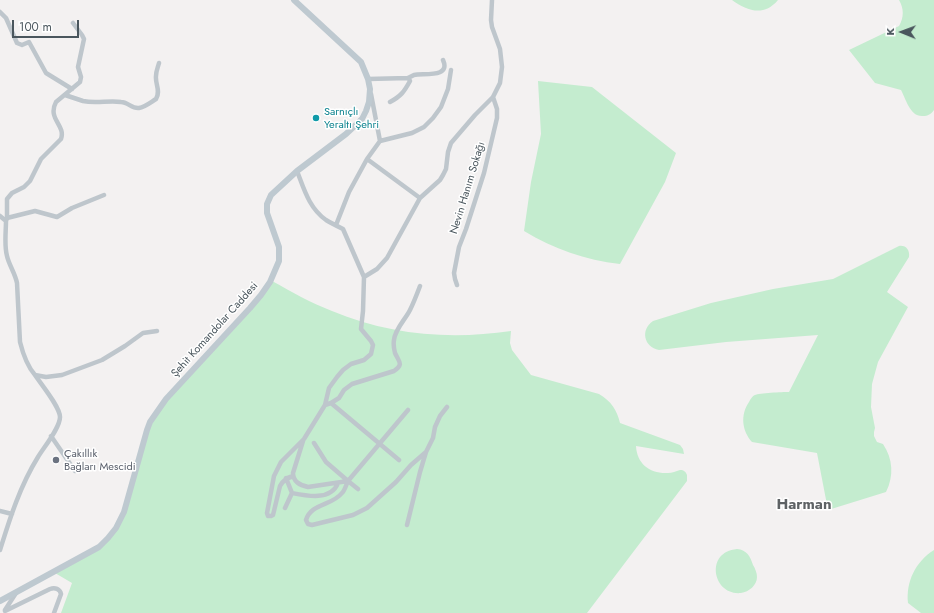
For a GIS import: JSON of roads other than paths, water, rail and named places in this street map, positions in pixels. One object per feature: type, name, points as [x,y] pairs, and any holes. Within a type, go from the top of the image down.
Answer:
[{"type":"main road","name":"Şehit Komandolar Caddesi","points":[[0,601],[99,547],[116,528],[124,512],[146,430],[152,418],[166,399],[250,308],[270,282],[279,261],[279,247],[267,213],[267,204],[271,195],[297,171],[346,134],[362,119],[366,111],[369,102],[370,89],[368,79],[361,62],[294,0]]},
{"type":"street","points":[[364,276],[377,269],[387,258],[420,198],[440,180],[443,175],[446,169],[448,152],[452,143],[493,97],[500,83],[502,67],[500,49],[492,27],[492,0]]},
{"type":"street","points":[[0,12],[6,18],[17,43],[22,45],[29,42],[46,72],[72,89]]},
{"type":"street","points":[[0,550],[12,514],[30,471],[37,457],[52,436],[60,421],[60,413],[31,370],[24,357],[20,342],[18,283],[6,254],[7,198],[12,193],[24,187],[30,180],[41,159],[61,139],[62,133],[53,114],[53,110],[56,102],[78,85],[81,80],[78,67],[84,39],[74,23]]},
{"type":"street","points":[[368,79],[408,78],[413,75],[434,74],[440,72],[444,67],[445,65],[443,60]]},
{"type":"street","points":[[65,95],[84,101],[121,102],[127,103],[134,107],[142,107],[158,97],[155,78],[159,63]]},
{"type":"street","points":[[336,225],[349,192],[367,159],[380,141],[412,133],[424,127],[433,118],[441,107],[448,89],[451,70]]},
{"type":"street","points":[[390,102],[398,98],[405,91],[410,81],[408,78]]},
{"type":"street","points":[[370,89],[380,141]]},
{"type":"street","name":"Nevin Hanım Sokağı","points":[[457,285],[454,273],[459,247],[484,173],[497,118],[497,109],[493,97]]},
{"type":"street","points":[[367,159],[420,198]]},
{"type":"street","points":[[293,476],[286,478],[282,482],[273,515],[268,515],[267,513],[274,476],[281,462],[304,439],[325,405],[329,388],[336,376],[351,364],[368,358],[372,350],[371,341],[361,329],[364,276],[343,230],[315,211],[297,171]]},
{"type":"street","points":[[6,220],[35,211],[57,217],[72,208],[104,195]]},
{"type":"street","points":[[0,216],[6,220]]},
{"type":"street","points":[[325,405],[339,398],[344,390],[352,384],[394,371],[399,367],[400,360],[394,347],[396,332],[410,311],[420,286]]},
{"type":"street","points":[[35,375],[46,377],[62,375],[102,360],[143,333],[157,331]]},
{"type":"street","points":[[331,403],[399,460]]},
{"type":"street","points":[[407,525],[426,452],[433,438],[435,427],[440,416],[447,407]]},
{"type":"street","points":[[408,410],[348,481],[343,493],[331,502],[313,509],[306,520],[307,523],[312,525],[353,515],[367,508],[426,452]]},
{"type":"street","points":[[52,436],[75,471]]},
{"type":"street","points":[[304,439],[293,473],[296,482],[308,487],[348,481]]},
{"type":"street","points":[[314,443],[326,462],[358,489]]},
{"type":"street","points":[[285,508],[292,493],[286,478]]},
{"type":"street","points":[[292,493],[307,496],[319,496],[334,490],[338,483]]},
{"type":"street","points":[[0,511],[12,514]]},
{"type":"street","points":[[4,612],[50,589],[55,588],[59,590],[61,594],[54,613]]},
{"type":"street","points":[[4,612],[17,592]]},
{"type":"place","name":"Sarnıçlı Yeraltı Şehri","points":[[316,118]]},
{"type":"place","name":"Çakıllık Bağları Mescidi","points":[[56,460]]},
{"type":"district","name":"Harman","points":[[804,505]]}]
